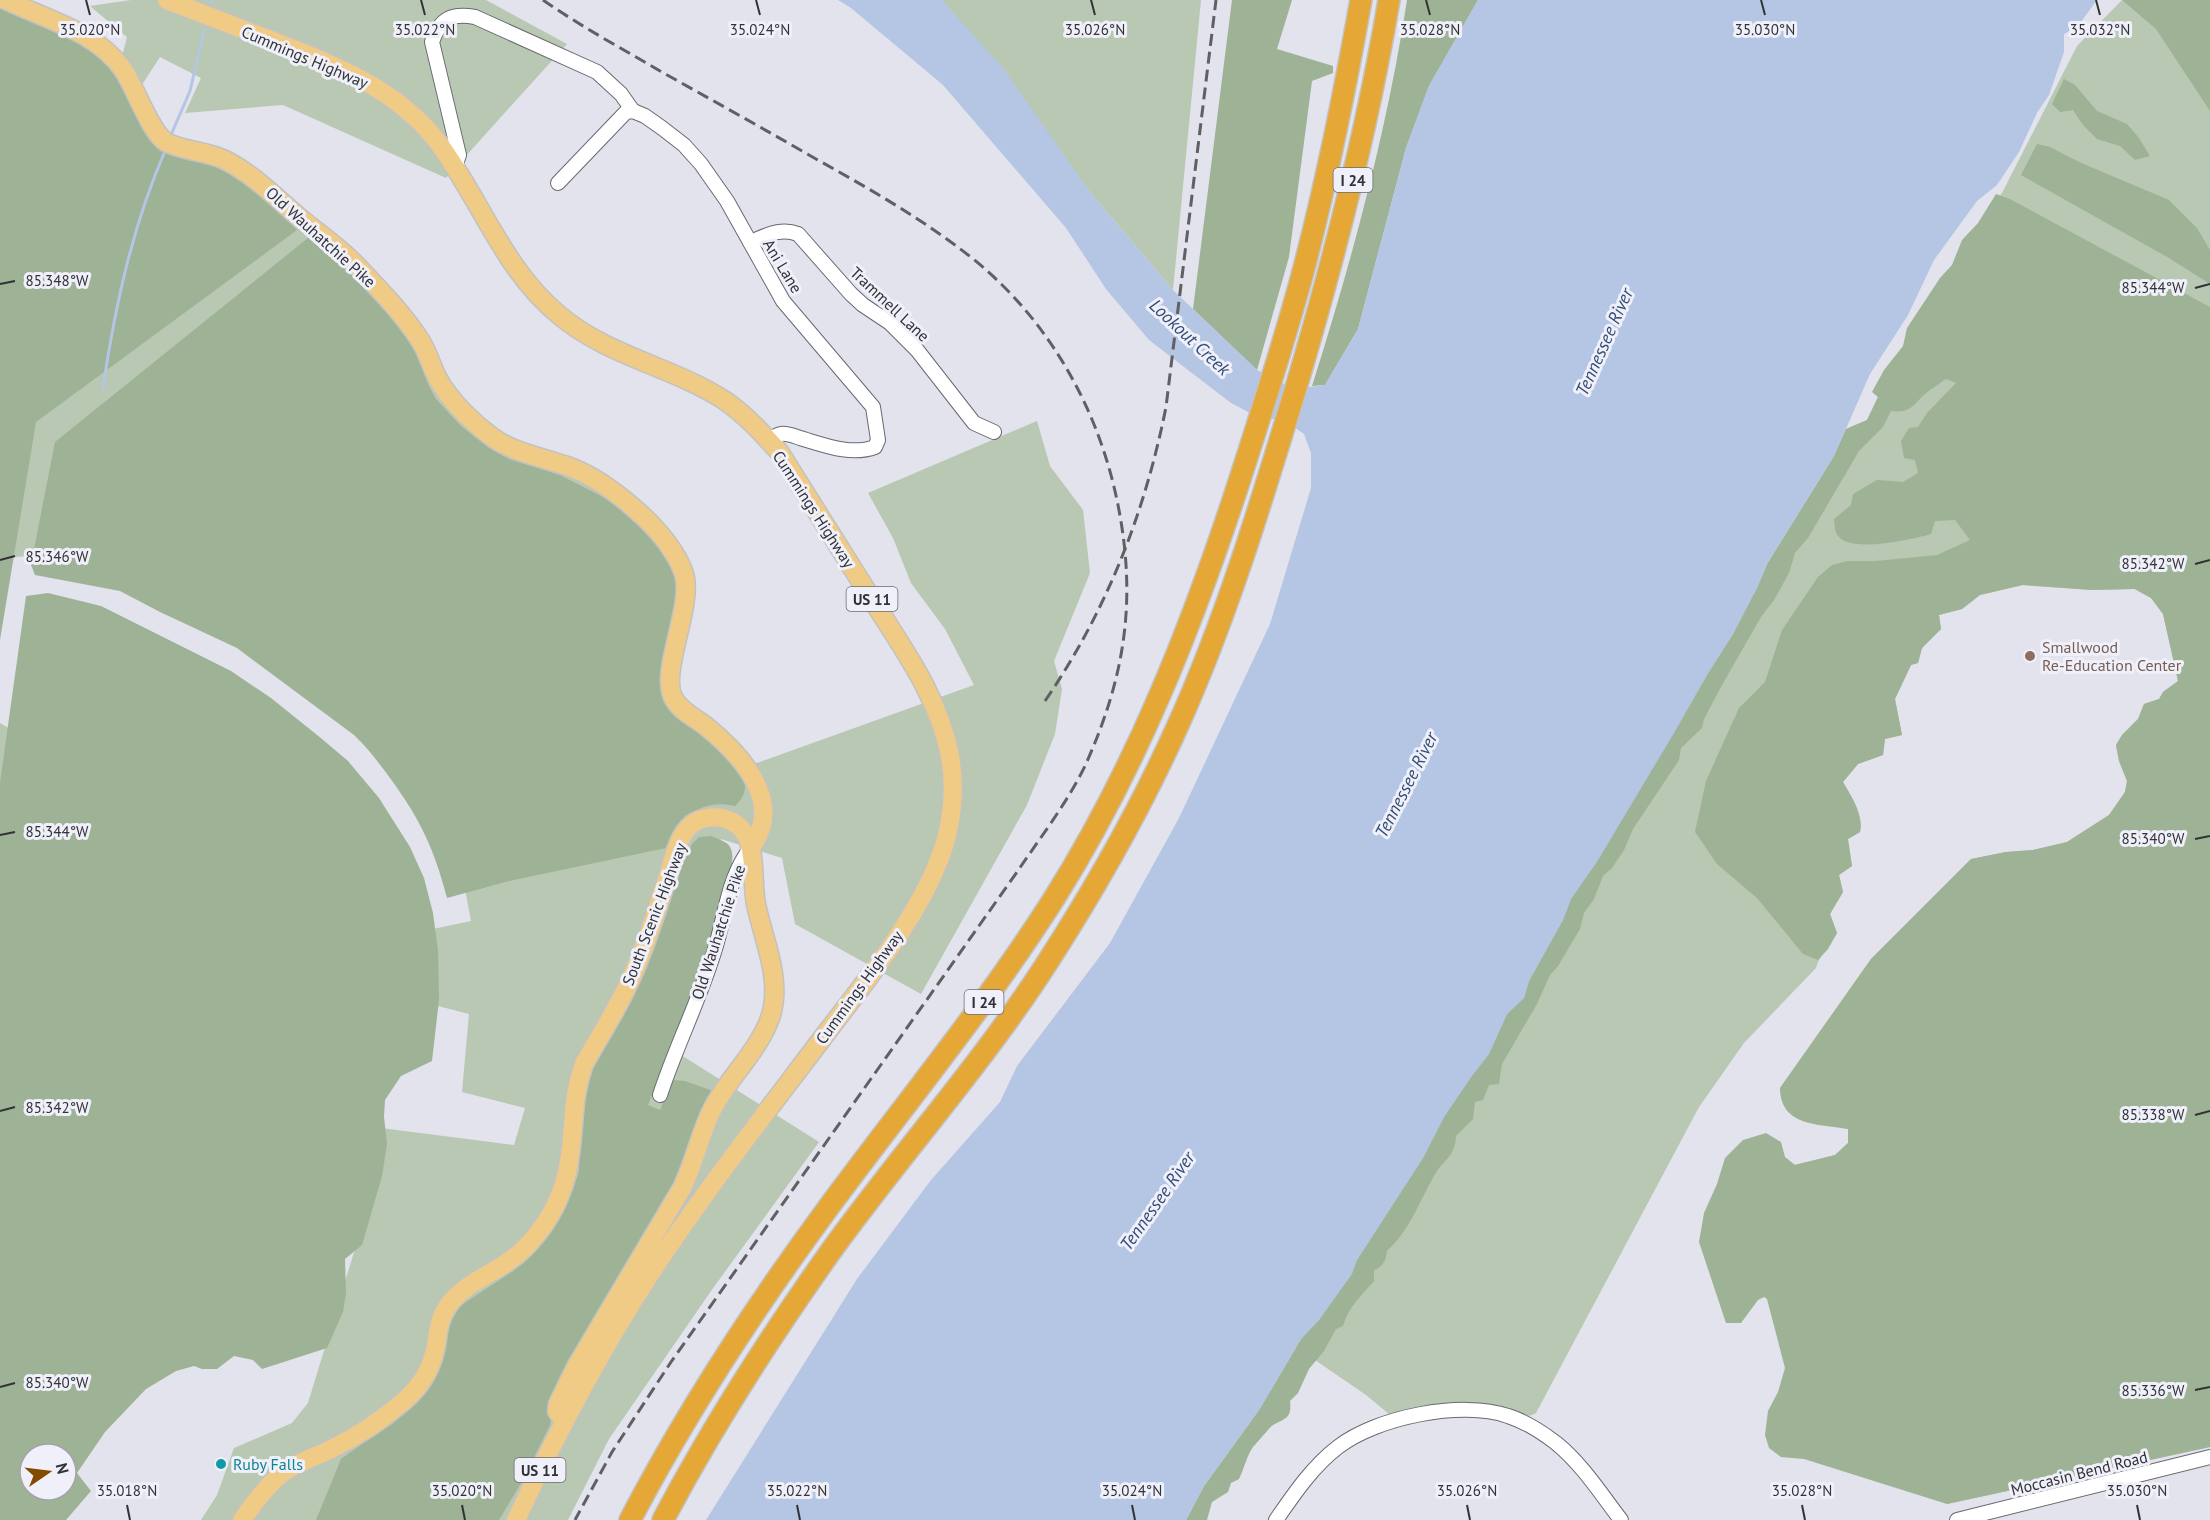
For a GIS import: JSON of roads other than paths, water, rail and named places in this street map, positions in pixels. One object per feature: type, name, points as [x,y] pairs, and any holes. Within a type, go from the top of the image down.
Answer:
[{"type":"highway","name":"I 24","points":[[630,1520],[702,1395],[762,1300],[827,1209],[1011,965],[1058,893],[1094,831],[1136,750],[1178,653],[1214,561],[1281,352],[1330,159],[1361,0]]},
{"type":"highway","name":"I 24","points":[[663,1520],[772,1337],[832,1250],[1033,982],[1091,890],[1138,807],[1178,724],[1209,650],[1279,445],[1305,357],[1353,178],[1377,70],[1389,0]]},
{"type":"main road","name":"Old Wauhatchie Pike","points":[[6,0],[76,32],[110,55],[121,66],[153,125],[165,142],[216,156],[242,170],[358,267],[410,325],[423,344],[438,381],[459,407],[493,438],[519,452],[570,467],[592,478],[633,507],[669,546],[680,562],[686,594],[669,677],[669,689],[678,706],[729,745],[754,778],[764,811],[758,838],[752,846]]},
{"type":"main road","name":"Cummings Highway","points":[[166,0],[358,76],[401,104],[424,126],[455,167],[517,271],[548,306],[573,327],[609,348],[723,400],[756,426],[780,453],[930,695],[939,715],[950,756],[952,788],[950,820],[941,857],[918,902],[870,974],[678,1232],[645,1281],[564,1421],[516,1520]]},
{"type":"main road","name":"South Scenic Highway","points":[[242,1520],[269,1485],[282,1473],[352,1437],[389,1413],[407,1398],[431,1365],[440,1323],[448,1306],[460,1292],[511,1260],[537,1234],[552,1212],[566,1178],[571,1152],[573,1102],[580,1074],[635,970],[684,834],[692,824],[702,819],[724,818],[734,822],[742,830],[752,846]]},
{"type":"main road","points":[[564,1421],[557,1411],[558,1404],[576,1366],[682,1188],[696,1158],[705,1124],[764,1030],[771,1014],[774,995],[773,971],[755,896],[752,846]]},
{"type":"street","points":[[455,167],[459,155],[432,42],[436,30],[446,20],[458,14],[475,17],[597,72],[621,94],[633,111],[626,112],[558,183]]},
{"type":"street","name":"Ani Lane","points":[[633,111],[645,116],[684,145],[701,164],[727,201],[783,301],[873,407],[878,440],[875,447],[865,451],[818,444],[786,434],[779,434],[770,441]]},
{"type":"street","name":"Trammell Lane","points":[[750,242],[788,230],[798,234],[857,299],[890,323],[917,350],[974,423],[994,432]]},
{"type":"street","name":"Old Wauhatchie Pike","points":[[660,1095],[715,948],[741,859],[752,846]]},
{"type":"street","points":[[1276,1520],[1304,1479],[1339,1446],[1388,1421],[1419,1414],[1476,1410],[1509,1416],[1555,1442],[1574,1460],[1621,1520]]},
{"type":"street","name":"Moccasin Bend Road","points":[[1957,1520],[2210,1457]]},
{"type":"water","points":[[838,0],[942,0],[1003,68],[1090,192],[1173,290],[1257,370],[1294,389],[1325,385],[1358,329],[1406,148],[1429,86],[1478,0],[2097,0],[2078,26],[2064,34],[2064,52],[2049,95],[2037,113],[2019,152],[1997,185],[1977,201],[1934,260],[1908,315],[1870,374],[1834,456],[1767,564],[1733,634],[1598,860],[1571,899],[1563,920],[1529,981],[1524,998],[1507,1014],[1489,1054],[1444,1117],[1423,1158],[1357,1260],[1352,1274],[1319,1320],[1301,1339],[1259,1410],[1204,1486],[1186,1520],[706,1520],[857,1279],[931,1180],[1000,1102],[1017,1066],[1110,943],[1179,818],[1270,624],[1311,488],[1311,453],[1304,434],[1287,422],[1254,415],[1231,403],[1149,340],[1106,289],[1066,228],[943,85],[851,8]]},
{"type":"waterway","points":[[171,135],[190,91],[204,31]]},
{"type":"waterway","points":[[103,388],[126,268],[143,209],[165,151]]},
{"type":"railway","points":[[543,0],[660,71],[896,206],[954,244],[1000,282],[1047,338],[1084,401],[1098,435],[1118,505],[1124,540],[1126,574],[1124,638],[1118,670],[1099,733],[1070,793],[1017,872],[671,1362],[612,1452],[575,1520]]},
{"type":"railway","points":[[1045,701],[1067,667],[1105,597],[1135,523],[1157,446],[1166,407],[1216,0]]},
{"type":"place","name":"Smallwood Re-Education Center","points":[[2030,656]]},
{"type":"place","name":"Ruby Falls","points":[[221,1464]]},
{"type":"water label","name":"Lookout Creek","points":[[1190,337]]},
{"type":"water label","name":"Tennessee River","points":[[1604,342]]},
{"type":"water label","name":"Tennessee River","points":[[1406,785]]},
{"type":"water label","name":"Tennessee River","points":[[1157,1201]]}]
